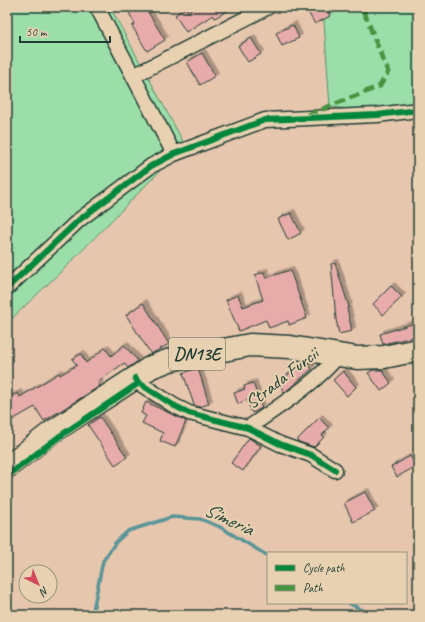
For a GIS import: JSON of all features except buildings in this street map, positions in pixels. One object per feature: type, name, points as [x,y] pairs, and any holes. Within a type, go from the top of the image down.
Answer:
[{"type":"main road","name":"DN13E","points":[[7,467],[52,432],[150,367],[170,360],[250,345],[290,347],[338,356],[372,358],[418,350]]},
{"type":"street","points":[[97,7],[174,154]]},
{"type":"street","points":[[133,76],[268,7]]},
{"type":"street","points":[[7,288],[79,220],[151,166],[174,154],[266,120],[377,115],[418,110]]},
{"type":"street","name":"Strada Furcii","points":[[248,428],[307,386],[329,367],[338,356]]},
{"type":"street","name":"Strada Furcii","points":[[134,378],[139,383],[173,405],[189,413],[248,428],[280,444],[311,455],[335,470]]},
{"type":"green space","points":[[7,7],[110,7],[185,145],[68,265],[7,323]]},
{"type":"green space","points":[[323,7],[418,7],[418,115],[330,107]]},
{"type":"waterway","name":"Simeria","points":[[92,615],[103,561],[116,542],[128,531],[172,517],[200,519],[220,527],[267,555]]},
{"type":"waterway","name":"Simeria","points":[[350,604],[373,615]]},
{"type":"marked path","points":[[308,115],[380,86],[388,72],[362,7]]},
{"type":"cycle path","points":[[7,288],[79,220],[151,166],[174,154],[265,120],[377,115],[418,110]]},
{"type":"cycle path","points":[[135,378],[139,383],[173,405],[189,413],[248,428],[280,444],[311,455],[335,470]]},
{"type":"cycle path","points":[[7,476],[60,436],[139,383]]}]
